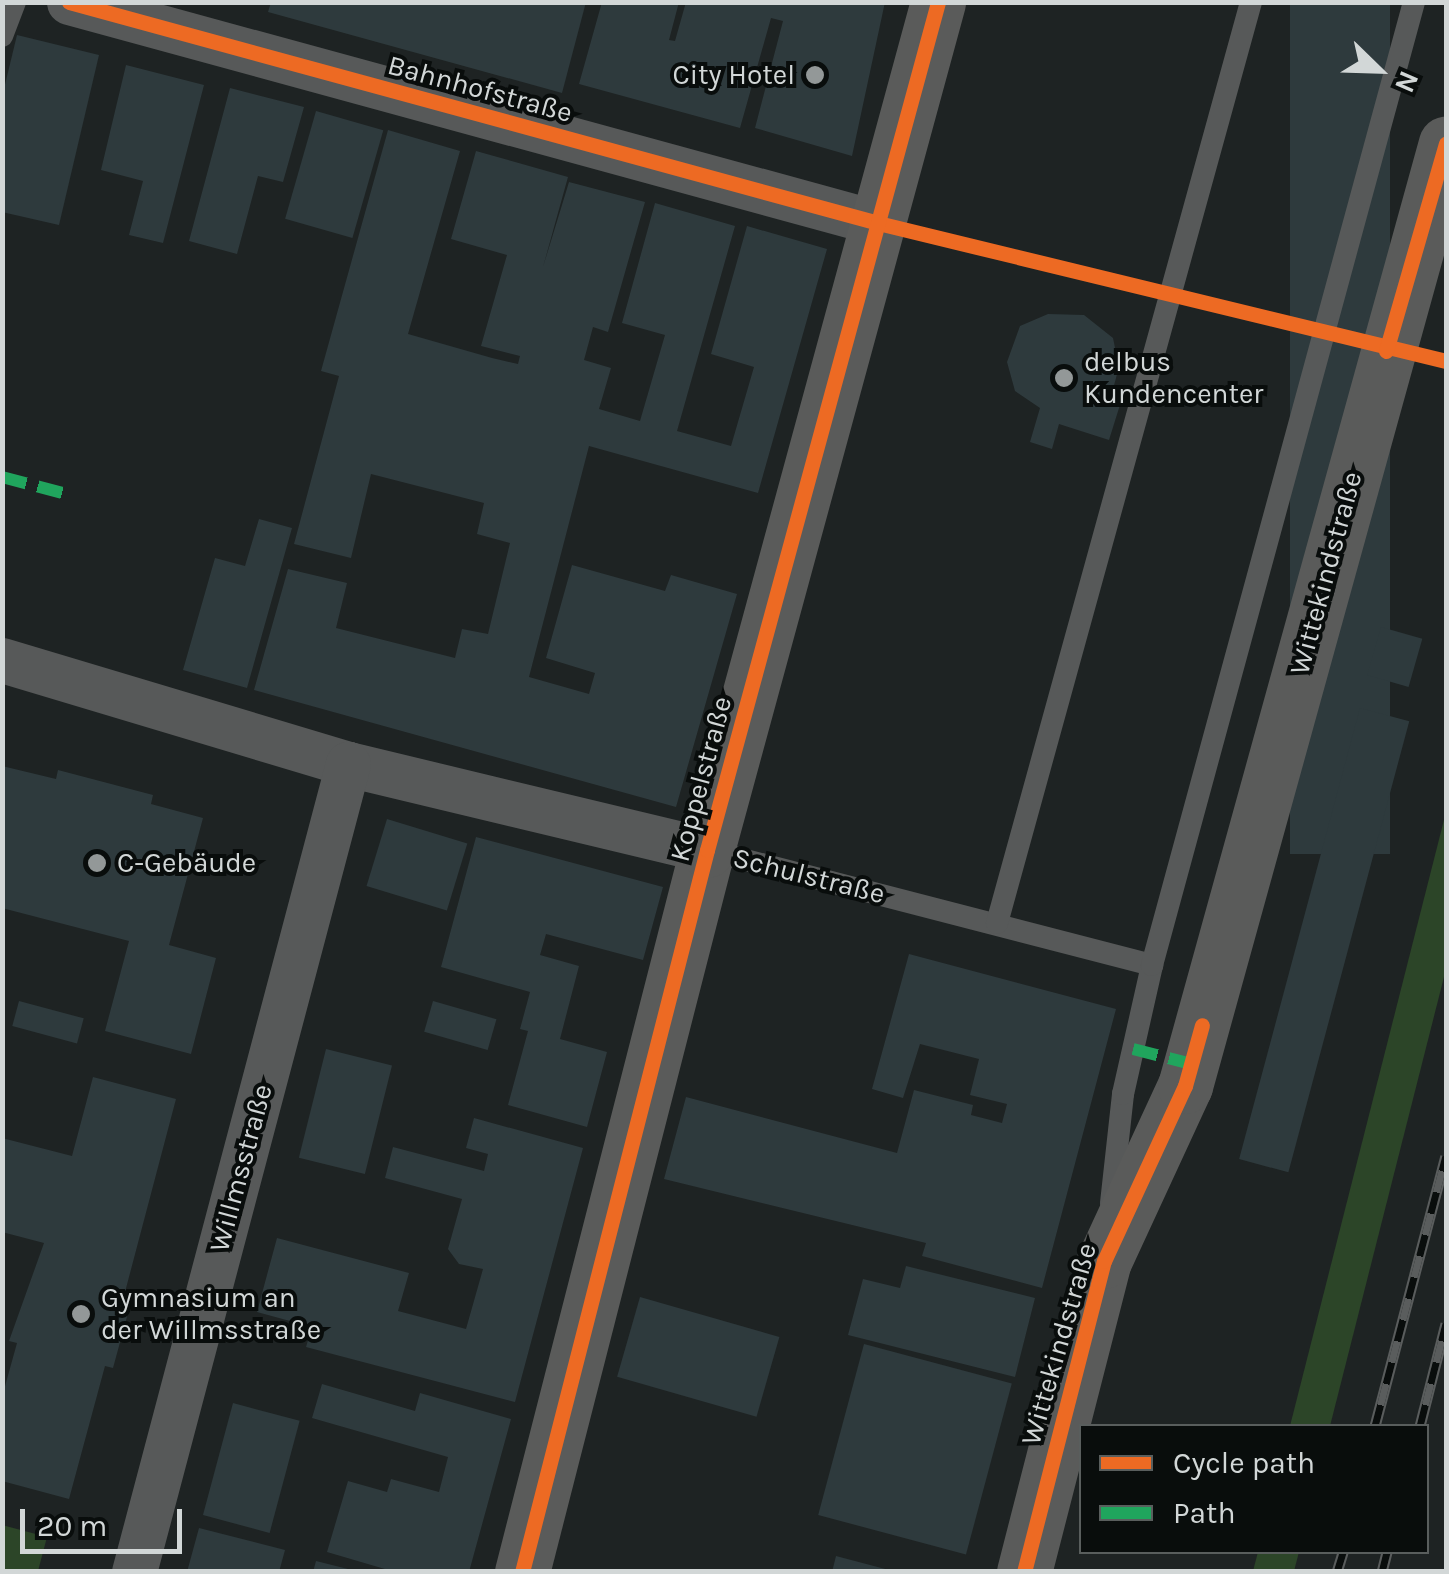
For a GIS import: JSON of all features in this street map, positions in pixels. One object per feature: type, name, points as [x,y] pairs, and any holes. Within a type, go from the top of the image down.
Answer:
[{"type":"street","name":"Bahnhofstraße","points":[[69,2],[878,223]]},
{"type":"street","name":"Koppelstraße","points":[[522,1572],[707,850],[938,2]]},
{"type":"street","name":"Wittekindstraße","points":[[1024,1572],[1104,1261],[1185,1086],[1446,143]]},
{"type":"street","name":"Schulstraße","points":[[2,660],[348,764],[707,850]]},
{"type":"street","name":"Willmsstraße","points":[[134,1572],[348,764]]},
{"type":"lane","points":[[2,36],[15,2]]},
{"type":"lane","points":[[997,923],[1251,2]]},
{"type":"lane","points":[[1104,1261],[1123,1094],[1152,965],[1414,2]]},
{"type":"lane","name":"Schulstraße","points":[[707,850],[1152,965]]},
{"type":"green space","points":[[1446,812],[1446,969],[1331,1424],[1291,1424]]},
{"type":"green space","points":[[2,1525],[47,1537],[38,1571],[3,1571]]},
{"type":"green space","points":[[1257,1554],[1298,1554],[1294,1571],[1253,1571]]},
{"type":"building","points":[[271,2],[586,2],[562,93],[268,12]]},
{"type":"building","points":[[602,2],[679,2],[669,40],[675,41],[686,2],[885,2],[852,156],[755,128],[783,21],[771,18],[740,128],[579,84]]},
{"type":"building","points":[[1290,2],[1390,2],[1390,854],[1290,854]]},
{"type":"building","points":[[17,35],[99,55],[59,225],[2,212],[2,97]]},
{"type":"building","points":[[126,65],[204,85],[163,243],[129,235],[143,181],[101,170]]},
{"type":"building","points":[[230,88],[304,107],[283,182],[258,176],[237,254],[189,241]]},
{"type":"building","points":[[316,111],[383,130],[352,238],[285,219]]},
{"type":"building","points":[[388,130],[460,151],[408,334],[492,358],[518,364],[520,356],[481,346],[507,255],[451,239],[476,151],[568,177],[543,267],[569,182],[645,202],[608,332],[593,327],[584,360],[611,368],[599,409],[640,421],[665,335],[622,323],[655,203],[735,226],[677,431],[731,446],[754,367],[711,354],[747,226],[827,249],[758,493],[589,446],[529,677],[589,694],[595,673],[546,658],[572,565],[665,591],[671,575],[737,594],[676,807],[254,690],[288,569],[347,583],[336,628],[455,658],[462,629],[488,634],[510,543],[477,534],[484,503],[371,474],[351,558],[294,544],[339,376],[321,371]]},
{"type":"building","name":"delbus Kundencenter","points":[[1048,314],[1084,315],[1113,338],[1119,367],[1113,389],[1124,392],[1109,440],[1059,424],[1052,449],[1030,442],[1040,408],[1015,391],[1007,362],[1020,326]]},
{"type":"building","points":[[259,519],[292,528],[247,688],[183,670],[215,558],[245,566]]},
{"type":"building","points":[[1381,627],[1422,639],[1409,687],[1367,675]]},
{"type":"building","points":[[1360,708],[1409,721],[1288,1172],[1239,1159]]},
{"type":"building","name":"C-Gebäude","points":[[2,766],[56,779],[58,770],[153,795],[151,804],[203,818],[169,945],[216,958],[191,1054],[105,1031],[129,941],[2,908]]},
{"type":"building","points":[[387,819],[467,844],[447,911],[367,886]]},
{"type":"building","points":[[476,837],[663,887],[643,960],[546,934],[540,955],[579,966],[560,1039],[607,1052],[587,1127],[508,1105],[528,1031],[520,1029],[530,992],[441,967]]},
{"type":"building","points":[[909,954],[1116,1009],[1042,1288],[922,1256],[926,1243],[664,1179],[686,1097],[897,1153],[914,1090],[973,1105],[971,1115],[1002,1123],[1007,1104],[970,1095],[979,1059],[920,1044],[903,1098],[872,1089]]},
{"type":"building","points":[[19,1001],[84,1018],[77,1043],[12,1026]]},
{"type":"building","points":[[433,1001],[496,1019],[488,1050],[424,1032]]},
{"type":"building","points":[[326,1049],[392,1065],[365,1174],[299,1158]]},
{"type":"building","points":[[93,1077],[176,1099],[120,1311],[128,1313],[113,1368],[105,1366],[69,1499],[2,1481],[2,1397],[17,1343],[9,1341],[44,1243],[2,1232],[2,1138],[72,1156]]},
{"type":"building","points":[[474,1118],[583,1148],[515,1402],[306,1347],[312,1327],[257,1312],[277,1238],[409,1273],[398,1311],[466,1329],[483,1269],[459,1264],[448,1249],[462,1199],[385,1178],[393,1147],[484,1171],[488,1154],[466,1148]]},
{"type":"building","points":[[906,1266],[1035,1298],[1015,1377],[848,1335],[863,1279],[900,1288]]},
{"type":"building","points":[[640,1297],[779,1337],[757,1417],[617,1377]]},
{"type":"building","points":[[864,1344],[1012,1384],[966,1555],[818,1515]]},
{"type":"building","points":[[322,1384],[415,1411],[420,1393],[511,1419],[469,1572],[395,1572],[327,1552],[348,1481],[387,1492],[391,1479],[439,1492],[448,1457],[312,1418]]},
{"type":"building","points":[[233,1403],[300,1421],[270,1533],[203,1515]]},
{"type":"building","points":[[199,1528],[285,1550],[279,1572],[187,1572]]},
{"type":"building","points":[[836,1556],[889,1570],[889,1572],[832,1572]]},
{"type":"building","points":[[316,1561],[352,1570],[352,1572],[313,1572]]},
{"type":"railway","points":[[1376,1424],[1446,1156]]},
{"type":"railway","points":[[1421,1424],[1446,1323]]},
{"type":"railway","points":[[1337,1572],[1342,1554]]},
{"type":"railway","points":[[1382,1572],[1386,1554]]},
{"type":"marked path","points":[[2,477],[70,495]]},
{"type":"marked path","points":[[1133,1049],[1192,1064]]},
{"type":"cycle path","points":[[69,2],[878,223],[1446,361]]},
{"type":"cycle path","points":[[522,1572],[707,850],[938,2]]},
{"type":"cycle path","points":[[1386,351],[1446,143]]},
{"type":"cycle path","points":[[1024,1572],[1104,1261],[1185,1086],[1202,1025]]},
{"type":"place","name":"City Hotel","points":[[815,75]]},
{"type":"place","name":"delbus Kundencenter","points":[[1064,378]]},
{"type":"place","name":"C-Gebäude","points":[[97,863]]},
{"type":"place","name":"Gymnasium an der Willmsstraße","points":[[81,1314]]}]
